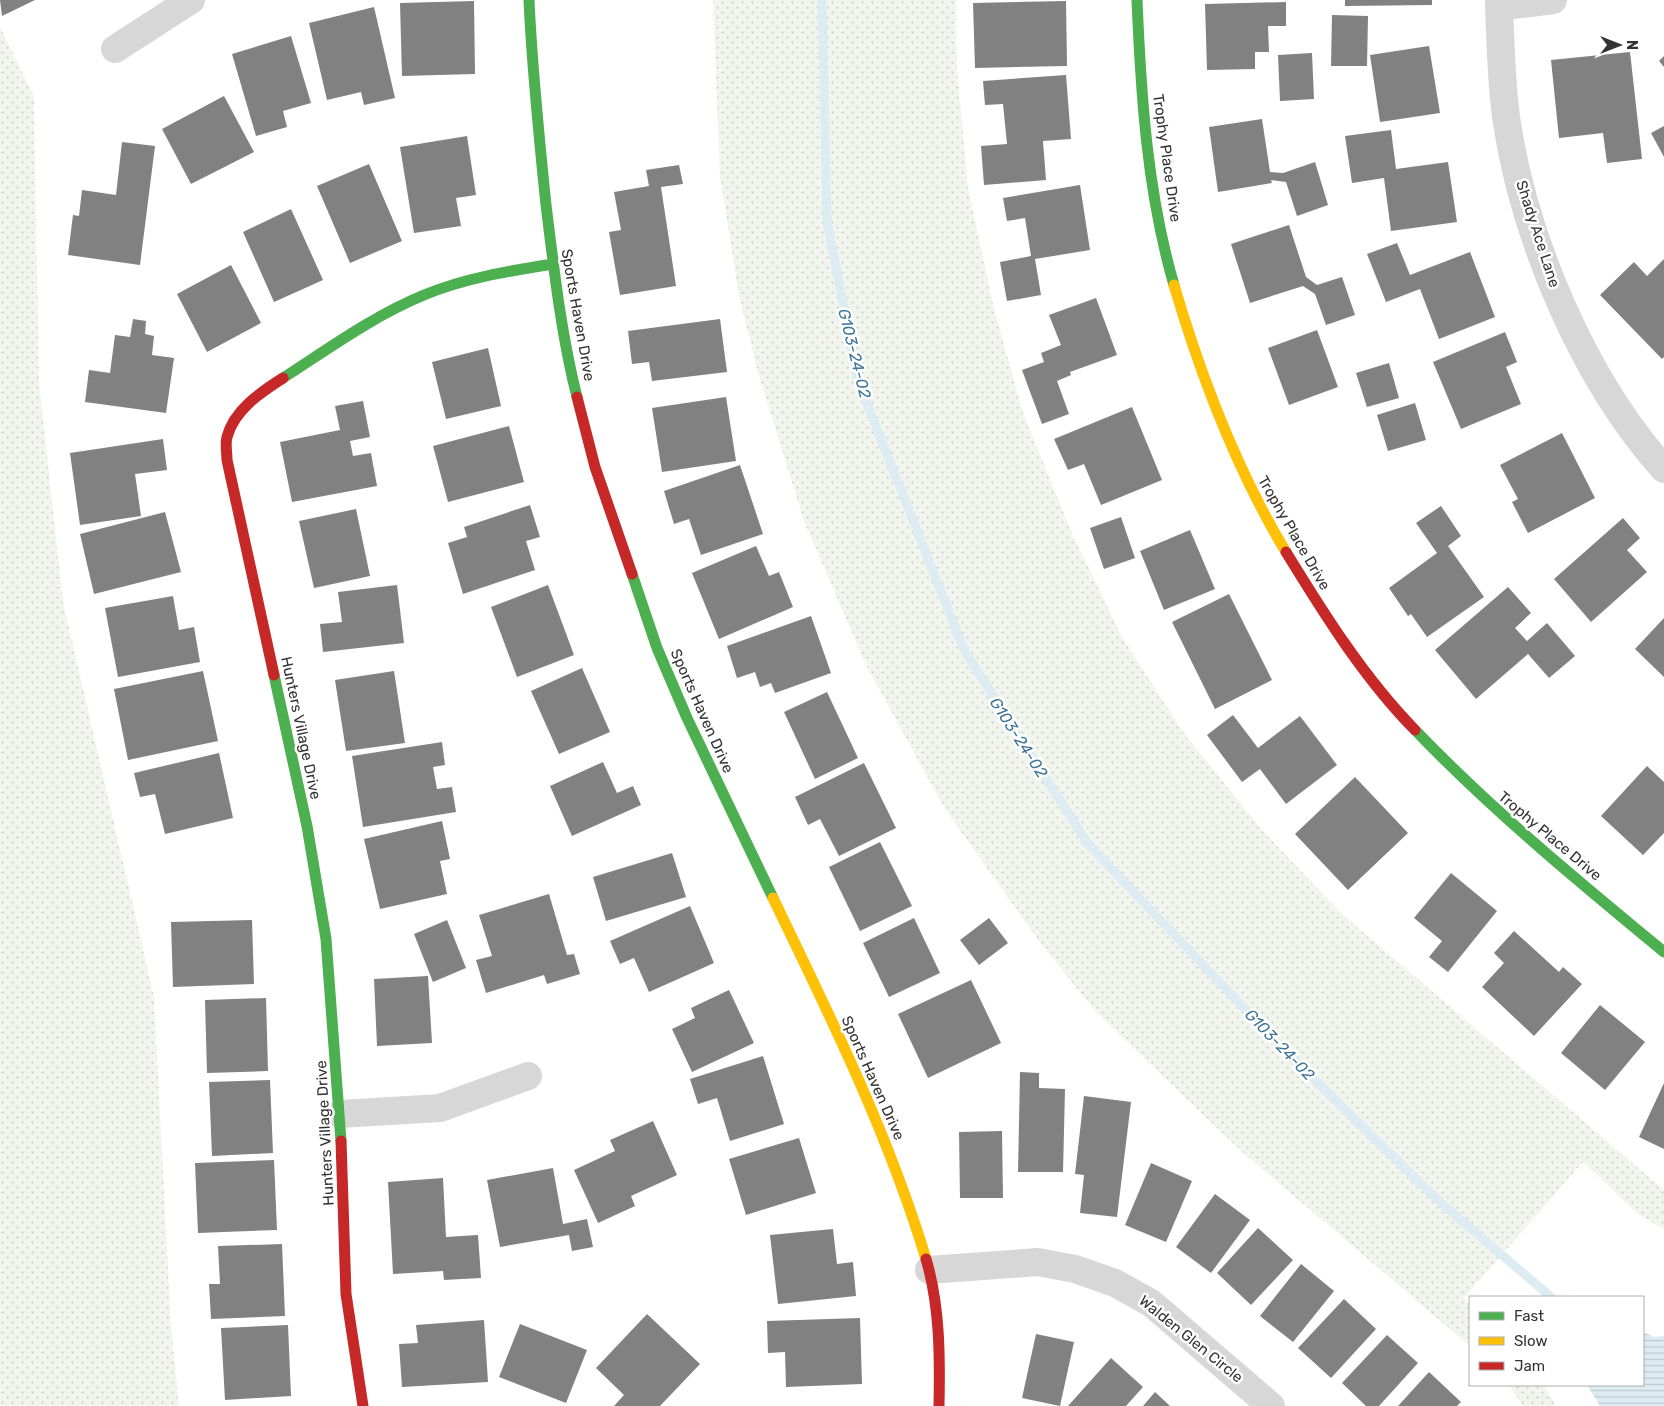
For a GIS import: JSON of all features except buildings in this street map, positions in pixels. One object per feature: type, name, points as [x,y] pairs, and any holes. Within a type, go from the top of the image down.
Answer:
[{"type":"street","points":[[115,49],[191,0]]},
{"type":"street","name":"Sports Haven Drive","points":[[529,0],[532,74],[553,264],[566,355],[595,467],[657,648],[691,727],[825,1006],[892,1157],[913,1216],[929,1270],[936,1311],[940,1361],[939,1406]]},
{"type":"street","name":"Trophy Place Drive","points":[[1137,0],[1144,114],[1154,195],[1167,258],[1189,339],[1218,415],[1246,479],[1283,546],[1317,604],[1359,663],[1412,726],[1463,781],[1514,827],[1664,952]]},
{"type":"street","points":[[1499,4],[1553,0]]},
{"type":"street","name":"Shady Ace Lane","points":[[1499,4],[1500,58],[1506,118],[1518,173],[1546,266],[1583,350],[1610,398],[1662,463]]},
{"type":"street","name":"Hunters Village Drive","points":[[363,1406],[346,1294],[340,1114],[326,938],[307,826],[227,460],[227,436],[239,413],[261,393],[358,328],[408,302],[455,285],[506,271],[553,264]]},
{"type":"street","points":[[340,1114],[440,1108],[528,1076]]},
{"type":"street","name":"Walden Glen Circle","points":[[929,1270],[1038,1262],[1075,1269],[1115,1283],[1152,1303],[1271,1406]]},
{"type":"shaded area","points":[[713,0],[956,0],[957,69],[968,187],[992,300],[1022,410],[1070,529],[1122,637],[1183,732],[1262,830],[1342,914],[1664,1190],[1664,1229],[1638,1214],[1583,1162],[1464,1298],[1469,1304],[1469,1345],[1241,1151],[1095,1011],[1041,944],[945,809],[867,667],[804,521],[758,372],[739,296],[720,176]]},
{"type":"shaded area","points":[[0,27],[34,97],[39,382],[63,602],[154,997],[171,1328],[179,1406],[0,1406]]},
{"type":"shaded area","points":[[1644,1332],[1655,1337],[1664,1336],[1664,1406],[1600,1406],[1588,1386],[1644,1386]]},
{"type":"shaded area","points":[[1510,1386],[1545,1386],[1556,1406],[1523,1406]]},
{"type":"waterway","name":"G103-24-02","points":[[822,0],[827,222],[859,383],[964,650],[1088,844],[1289,1055],[1441,1203],[1550,1296]]},
{"type":"traffic: fast","points":[[529,0],[538,128],[546,205],[562,325],[577,397]]},
{"type":"traffic: fast","points":[[1137,0],[1143,108],[1151,179],[1157,215],[1174,285]]},
{"type":"traffic: fast","points":[[283,378],[369,323],[405,303],[440,289],[471,280],[504,272],[553,264]]},
{"type":"traffic: fast","points":[[632,574],[657,648],[687,718],[773,898]]},
{"type":"traffic: fast","points":[[274,675],[307,826],[326,939],[341,1141]]},
{"type":"traffic: fast","points":[[1415,730],[1505,817],[1664,952]]},
{"type":"traffic: slow","points":[[1174,285],[1196,354],[1221,422],[1251,488],[1286,552]]},
{"type":"traffic: slow","points":[[773,898],[857,1076],[894,1166],[926,1259]]},
{"type":"traffic: jam","points":[[274,675],[227,460],[226,442],[231,427],[242,410],[257,396],[283,378]]},
{"type":"traffic: jam","points":[[577,397],[595,467],[632,574]]},
{"type":"traffic: jam","points":[[1286,552],[1346,645],[1396,710],[1415,730]]},
{"type":"traffic: jam","points":[[341,1141],[346,1294],[363,1406]]},
{"type":"traffic: jam","points":[[926,1259],[937,1313],[939,1406]]}]
